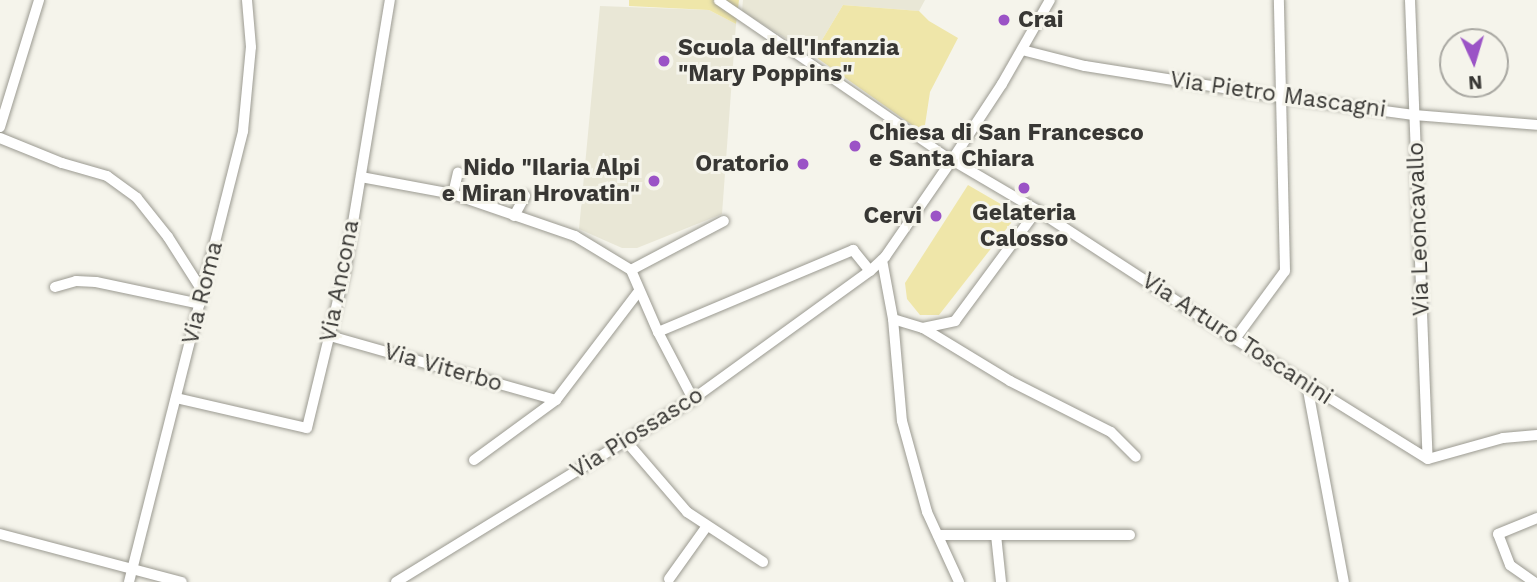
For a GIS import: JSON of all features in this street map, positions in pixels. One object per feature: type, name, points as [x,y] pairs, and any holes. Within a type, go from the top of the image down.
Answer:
[{"type":"street","points":[[0,127],[38,0]]},
{"type":"street","name":"Via Roma","points":[[130,582],[243,131],[251,47],[247,0]]},
{"type":"street","name":"Via Ancona","points":[[176,398],[307,428],[330,336],[361,177],[390,0]]},
{"type":"street","points":[[718,0],[952,160]]},
{"type":"street","name":"Via Piossasco","points":[[396,582],[693,399],[870,271],[882,260],[952,160],[1022,50],[1050,0]]},
{"type":"street","points":[[1235,340],[1285,271],[1279,0]]},
{"type":"street","name":"Via Leoncavallo","points":[[1410,0],[1428,459]]},
{"type":"street","name":"Via Pietro Mascagni","points":[[1022,50],[1085,66],[1281,97],[1414,115],[1537,125]]},
{"type":"street","points":[[0,138],[62,163],[107,176],[137,198],[168,237],[203,292]]},
{"type":"street","name":"Via Arturo Toscanini","points":[[952,160],[1037,210],[1235,340],[1428,459]]},
{"type":"street","points":[[453,194],[458,173]]},
{"type":"street","points":[[361,177],[453,194],[575,236],[631,270],[658,332],[693,399]]},
{"type":"street","points":[[514,216],[525,195]]},
{"type":"street","points":[[923,328],[955,321],[1037,210]]},
{"type":"street","points":[[631,270],[724,221]]},
{"type":"street","points":[[658,332],[853,250],[870,271]]},
{"type":"street","points":[[882,260],[892,319],[902,421],[927,512],[959,582]]},
{"type":"street","points":[[55,287],[76,281],[96,282],[200,304]]},
{"type":"street","points":[[474,460],[556,400],[639,291]]},
{"type":"street","points":[[892,319],[923,328],[1010,381],[1111,432],[1136,457]]},
{"type":"street","name":"Via Viterbo","points":[[330,336],[556,400]]},
{"type":"street","points":[[1307,385],[1344,582]]},
{"type":"street","points":[[1428,459],[1503,438],[1537,435]]},
{"type":"street","points":[[626,441],[664,489],[687,512],[763,562]]},
{"type":"street","points":[[1534,582],[1510,565],[1498,534],[1537,518]]},
{"type":"street","points":[[669,579],[707,526]]},
{"type":"street","points":[[0,534],[182,582]]},
{"type":"street","points":[[937,535],[1130,535]]},
{"type":"street","points":[[996,535],[1001,582]]},
{"type":"shaded area","points":[[629,0],[739,0],[736,24],[709,10],[629,6]]},
{"type":"shaded area","points":[[743,0],[925,0],[919,11],[843,5],[813,55],[742,11]]},
{"type":"shaded area","points":[[843,5],[919,11],[929,21],[958,38],[930,92],[925,125],[919,130],[813,55]]},
{"type":"shaded area","points":[[600,6],[709,10],[736,24],[722,214],[637,248],[622,248],[579,229]]},
{"type":"shaded area","points":[[968,185],[1018,214],[939,315],[920,315],[907,299],[905,283]]},
{"type":"place","name":"Crai","points":[[1004,20]]},
{"type":"place","name":"Scuola dell'Infanzia \"Mary Poppins\"","points":[[664,61]]},
{"type":"place","name":"Chiesa di San Francesco e Santa Chiara","points":[[855,146]]},
{"type":"place","name":"Oratorio","points":[[803,164]]},
{"type":"place","name":"Nido \"Ilaria Alpi e Miran Hrovatin\"","points":[[654,181]]},
{"type":"place","name":"Gelateria Calosso","points":[[1024,188]]},
{"type":"place","name":"Cervi","points":[[936,216]]}]
